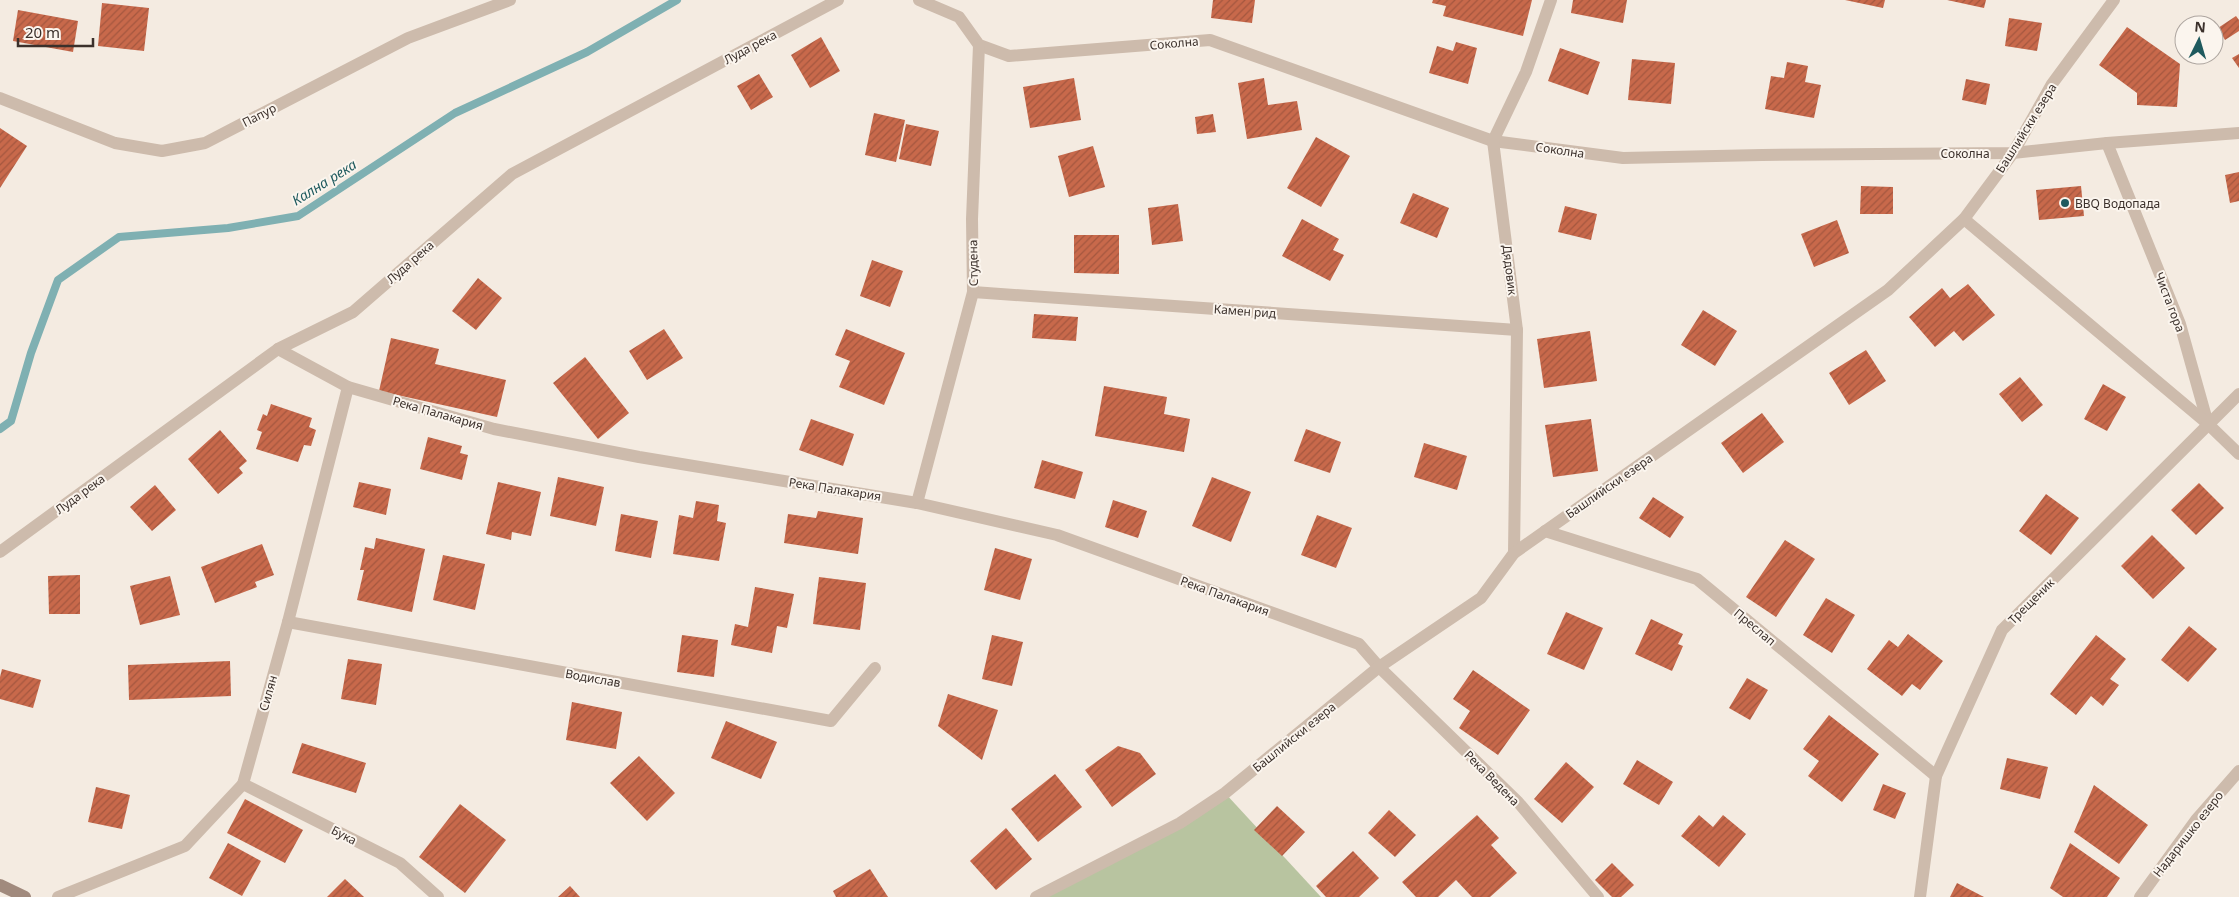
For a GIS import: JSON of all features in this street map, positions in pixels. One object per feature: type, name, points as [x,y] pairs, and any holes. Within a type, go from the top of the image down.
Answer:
[{"type":"street","name":"Папур","points":[[0,98],[115,143],[162,151],[205,143],[408,38],[510,0]]},
{"type":"street","name":"Луда река","points":[[0,552],[278,349],[353,312],[512,174],[838,0]]},
{"type":"street","points":[[919,0],[959,17],[979,45]]},
{"type":"street","points":[[1493,141],[1526,72],[1551,0]]},
{"type":"street","name":"Башлийски езера","points":[[1036,897],[1180,823],[1225,794],[1379,668],[1480,598],[1514,553],[1888,290],[1964,219],[2013,153],[2052,84],[2114,0]]},
{"type":"street","name":"Соколна","points":[[979,45],[1009,56],[1210,40],[1493,141],[1623,158],[2013,153],[2107,143],[2239,133]]},
{"type":"street","name":"Студена","points":[[917,503],[973,292],[972,219],[979,45]]},
{"type":"street","name":"Дядовик","points":[[1493,141],[1517,330],[1514,553]]},
{"type":"street","name":"Чиста гора","points":[[2107,143],[2180,324],[2208,424]]},
{"type":"street","points":[[1964,219],[2208,424],[2239,454]]},
{"type":"street","name":"Камен рид","points":[[973,292],[1517,330]]},
{"type":"street","name":"Река Палакария","points":[[278,349],[348,388],[494,429],[639,457],[917,503],[1057,535],[1359,644],[1379,668]]},
{"type":"street","name":"Силян","points":[[58,897],[185,846],[243,784],[288,622],[348,388]]},
{"type":"street","name":"Трещеник","points":[[1920,897],[1936,776],[2002,630],[2239,394]]},
{"type":"street","name":"Преслап","points":[[1545,531],[1697,579],[1936,776]]},
{"type":"street","name":"Водислав","points":[[288,622],[831,721],[875,668]]},
{"type":"street","name":"Река Ведена","points":[[1379,668],[1518,802],[1598,897]]},
{"type":"street","name":"Надаришко езеро","points":[[2140,897],[2196,820],[2239,771]]},
{"type":"street","name":"Бука","points":[[243,784],[400,863],[438,897]]},
{"type":"street","points":[[0,885],[25,897]]},
{"type":"green space","points":[[1225,793],[1321,897],[1036,897]]},
{"type":"building","points":[[1213,0],[1255,0],[1252,23],[1211,18]]},
{"type":"building","points":[[1433,0],[1532,0],[1523,36],[1443,16],[1446,6],[1432,3]]},
{"type":"building","points":[[1573,0],[1627,0],[1623,23],[1571,13]]},
{"type":"building","points":[[1845,0],[1885,0],[1883,8]]},
{"type":"building","points":[[1947,0],[1986,0],[1984,8]]},
{"type":"building","points":[[102,3],[149,8],[144,51],[98,46]]},
{"type":"building","points":[[18,10],[78,21],[73,52],[13,41]]},
{"type":"building","points":[[2236,16],[2239,20],[2239,31],[2225,40],[2224,24]]},
{"type":"building","points":[[2009,18],[2042,23],[2037,51],[2005,46]]},
{"type":"building","points":[[2127,27],[2174,60],[2174,65],[2180,65],[2177,107],[2137,105],[2137,93],[2099,65]]},
{"type":"building","points":[[821,37],[840,71],[810,88],[791,55]]},
{"type":"building","points":[[1456,42],[1477,48],[1468,84],[1429,73],[1437,46],[1453,51]]},
{"type":"building","points":[[1560,48],[1600,62],[1588,95],[1548,81]]},
{"type":"building","points":[[2239,54],[2239,68],[2232,58]]},
{"type":"building","points":[[1632,59],[1675,63],[1671,104],[1628,100]]},
{"type":"building","points":[[1787,62],[1808,66],[1805,82],[1821,85],[1814,118],[1765,109],[1771,76],[1784,78]]},
{"type":"building","points":[[759,74],[773,97],[751,110],[737,86]]},
{"type":"building","points":[[1074,78],[1081,120],[1030,128],[1023,87]]},
{"type":"building","points":[[1264,78],[1268,105],[1297,101],[1302,130],[1247,139],[1238,83]]},
{"type":"building","points":[[1966,79],[1990,84],[1986,105],[1962,100]]},
{"type":"building","points":[[874,113],[905,120],[896,162],[865,155]]},
{"type":"building","points":[[1213,114],[1216,132],[1197,134],[1195,117]]},
{"type":"building","points":[[906,124],[939,131],[931,166],[899,159]]},
{"type":"building","points":[[0,128],[27,146],[0,188]]},
{"type":"building","points":[[1316,137],[1350,156],[1321,207],[1287,188]]},
{"type":"building","points":[[1093,146],[1105,187],[1069,197],[1058,156]]},
{"type":"building","points":[[2239,172],[2239,201],[2230,203],[2225,175]]},
{"type":"building","points":[[1861,186],[1893,187],[1893,214],[1860,214]]},
{"type":"building","points":[[2081,186],[2084,216],[2039,220],[2036,190]]},
{"type":"building","points":[[1413,193],[1449,208],[1437,238],[1400,223]]},
{"type":"building","points":[[1178,204],[1183,241],[1152,245],[1148,208]]},
{"type":"building","points":[[1565,206],[1597,214],[1591,240],[1558,232]]},
{"type":"building","points":[[1302,219],[1339,239],[1333,250],[1344,255],[1330,281],[1282,256]]},
{"type":"building","points":[[1837,220],[1849,253],[1814,267],[1801,234]]},
{"type":"building","points":[[1074,235],[1119,235],[1119,274],[1074,273]]},
{"type":"building","points":[[872,260],[903,271],[890,307],[860,296]]},
{"type":"building","points":[[478,278],[502,298],[476,330],[452,311]]},
{"type":"building","points":[[1968,284],[1995,315],[1963,341],[1954,331],[1935,347],[1909,317],[1942,288],[1950,298]]},
{"type":"building","points":[[1703,310],[1737,331],[1715,366],[1681,345]]},
{"type":"building","points":[[1034,314],[1078,317],[1076,341],[1032,338]]},
{"type":"building","points":[[664,329],[683,358],[647,380],[629,351]]},
{"type":"building","points":[[846,329],[905,353],[884,405],[839,387],[850,361],[835,355]]},
{"type":"building","points":[[1590,331],[1597,381],[1544,388],[1537,339]]},
{"type":"building","points":[[391,338],[439,349],[435,364],[506,380],[497,417],[379,391]]},
{"type":"building","points":[[1866,350],[1886,381],[1849,405],[1829,373]]},
{"type":"building","points":[[585,357],[629,413],[598,439],[553,383]]},
{"type":"building","points":[[2020,377],[2043,405],[2022,422],[1999,394]]},
{"type":"building","points":[[2103,384],[2126,397],[2107,431],[2084,419]]},
{"type":"building","points":[[1104,386],[1167,397],[1164,414],[1190,419],[1184,452],[1095,436]]},
{"type":"building","points":[[271,404],[312,418],[309,427],[316,430],[311,446],[304,445],[298,462],[256,449],[262,432],[257,430],[263,414],[267,416]]},
{"type":"building","points":[[1762,413],[1784,442],[1743,473],[1721,443]]},
{"type":"building","points":[[811,419],[854,434],[843,466],[799,450]]},
{"type":"building","points":[[1591,419],[1598,471],[1553,477],[1545,425]]},
{"type":"building","points":[[1306,429],[1341,442],[1330,473],[1294,461]]},
{"type":"building","points":[[220,430],[247,461],[239,468],[243,473],[218,494],[188,459]]},
{"type":"building","points":[[428,437],[462,446],[460,453],[468,455],[462,480],[420,469]]},
{"type":"building","points":[[1424,443],[1467,456],[1457,490],[1414,477]]},
{"type":"building","points":[[1042,460],[1083,472],[1075,499],[1034,488]]},
{"type":"building","points":[[558,477],[604,487],[596,526],[550,516]]},
{"type":"building","points":[[1212,477],[1251,492],[1231,542],[1192,526]]},
{"type":"building","points":[[359,482],[391,489],[386,515],[353,507]]},
{"type":"building","points":[[498,482],[541,492],[531,536],[512,532],[511,540],[486,534]]},
{"type":"building","points":[[2199,483],[2224,508],[2196,535],[2171,510]]},
{"type":"building","points":[[155,485],[176,510],[152,531],[130,507]]},
{"type":"building","points":[[2046,494],[2079,518],[2051,555],[2019,531]]},
{"type":"building","points":[[1653,497],[1684,517],[1670,538],[1639,518]]},
{"type":"building","points":[[1113,500],[1147,511],[1138,538],[1105,527]]},
{"type":"building","points":[[696,501],[719,505],[717,521],[726,523],[719,561],[673,554],[679,515],[693,518]]},
{"type":"building","points":[[818,511],[863,518],[858,554],[784,543],[788,514],[816,518]]},
{"type":"building","points":[[621,514],[658,521],[651,558],[615,551]]},
{"type":"building","points":[[1317,515],[1352,528],[1336,568],[1301,555]]},
{"type":"building","points":[[2152,535],[2185,568],[2153,599],[2121,566]]},
{"type":"building","points":[[376,538],[425,549],[412,612],[357,600],[364,570],[360,570],[365,547],[374,549]]},
{"type":"building","points":[[1785,540],[1815,559],[1776,617],[1746,597]]},
{"type":"building","points":[[262,544],[274,575],[255,582],[257,587],[215,603],[201,567]]},
{"type":"building","points":[[995,548],[1032,559],[1020,600],[984,590]]},
{"type":"building","points":[[443,555],[485,564],[475,610],[433,600]]},
{"type":"building","points":[[80,575],[80,614],[49,614],[48,576]]},
{"type":"building","points":[[170,576],[180,615],[140,625],[130,586]]},
{"type":"building","points":[[819,577],[866,583],[860,630],[813,624]]},
{"type":"building","points":[[755,587],[794,594],[787,628],[777,626],[772,653],[731,645],[735,624],[748,627]]},
{"type":"building","points":[[1826,598],[1855,615],[1832,653],[1803,635]]},
{"type":"building","points":[[1566,612],[1603,628],[1584,670],[1547,654]]},
{"type":"building","points":[[1651,619],[1683,634],[1678,644],[1683,646],[1672,671],[1635,654]]},
{"type":"building","points":[[2189,626],[2217,649],[2188,682],[2161,660]]},
{"type":"building","points":[[1908,634],[1943,661],[1920,690],[1912,684],[1902,696],[1867,669],[1889,640],[1898,647]]},
{"type":"building","points":[[682,635],[718,640],[714,677],[677,672]]},
{"type":"building","points":[[992,635],[1023,642],[1012,686],[982,679]]},
{"type":"building","points":[[2096,635],[2126,659],[2110,679],[2119,685],[2103,706],[2091,696],[2076,715],[2050,694]]},
{"type":"building","points":[[348,659],[382,664],[376,705],[341,699]]},
{"type":"building","points":[[230,661],[231,696],[129,700],[128,665]]},
{"type":"building","points":[[2,669],[41,680],[33,708],[0,699]]},
{"type":"building","points":[[1473,670],[1530,710],[1498,755],[1459,728],[1470,711],[1453,699]]},
{"type":"building","points":[[1747,678],[1768,690],[1750,720],[1729,708]]},
{"type":"building","points":[[948,694],[998,710],[982,760],[938,726]]},
{"type":"building","points":[[572,702],[622,712],[616,749],[566,740]]},
{"type":"building","points":[[1829,715],[1879,754],[1842,802],[1808,776],[1819,761],[1803,749]]},
{"type":"building","points":[[726,721],[777,742],[761,779],[711,758]]},
{"type":"building","points":[[302,743],[366,763],[356,793],[292,773]]},
{"type":"building","points":[[1118,746],[1140,753],[1156,774],[1112,807],[1085,770]]},
{"type":"building","points":[[639,756],[675,793],[647,821],[610,783]]},
{"type":"building","points":[[2007,758],[2048,767],[2040,799],[2000,789]]},
{"type":"building","points":[[1637,760],[1673,782],[1659,805],[1623,784]]},
{"type":"building","points":[[1566,762],[1594,787],[1562,823],[1534,799]]},
{"type":"building","points":[[1055,774],[1082,807],[1038,842],[1011,809]]},
{"type":"building","points":[[1883,784],[1906,793],[1895,819],[1873,810]]},
{"type":"building","points":[[2094,785],[2148,825],[2119,864],[2074,832]]},
{"type":"building","points":[[96,787],[130,795],[122,829],[88,822]]},
{"type":"building","points":[[245,799],[303,830],[285,863],[227,833]]},
{"type":"building","points":[[460,804],[506,840],[465,893],[419,857]]},
{"type":"building","points":[[1277,806],[1305,832],[1282,856],[1254,830]]},
{"type":"building","points":[[1389,810],[1416,835],[1395,857],[1368,833]]},
{"type":"building","points":[[1477,815],[1499,838],[1491,845],[1517,873],[1490,897],[1472,897],[1456,880],[1438,897],[1416,897],[1402,882]]},
{"type":"building","points":[[1699,815],[1713,827],[1723,815],[1746,834],[1719,867],[1681,836]]},
{"type":"building","points":[[1006,828],[1032,859],[996,890],[970,861]]},
{"type":"building","points":[[228,843],[261,861],[242,896],[209,878]]},
{"type":"building","points":[[2070,843],[2120,878],[2107,897],[2063,897],[2050,888]]},
{"type":"building","points":[[1353,851],[1379,878],[1359,897],[1326,897],[1316,886]]},
{"type":"building","points":[[1612,863],[1634,885],[1621,897],[1612,897],[1595,880]]},
{"type":"building","points":[[870,869],[888,897],[836,897],[833,891]]},
{"type":"building","points":[[345,879],[364,897],[327,897]]},
{"type":"building","points":[[1957,883],[1984,897],[1950,897]]},
{"type":"building","points":[[570,886],[580,897],[558,897]]},
{"type":"waterway","name":"Кална река","points":[[0,429],[11,421],[31,353],[58,280],[119,237],[228,228],[298,216],[455,113],[587,52],[677,0]]},
{"type":"place","name":"BBQ Водопада","points":[[2065,203]]}]
